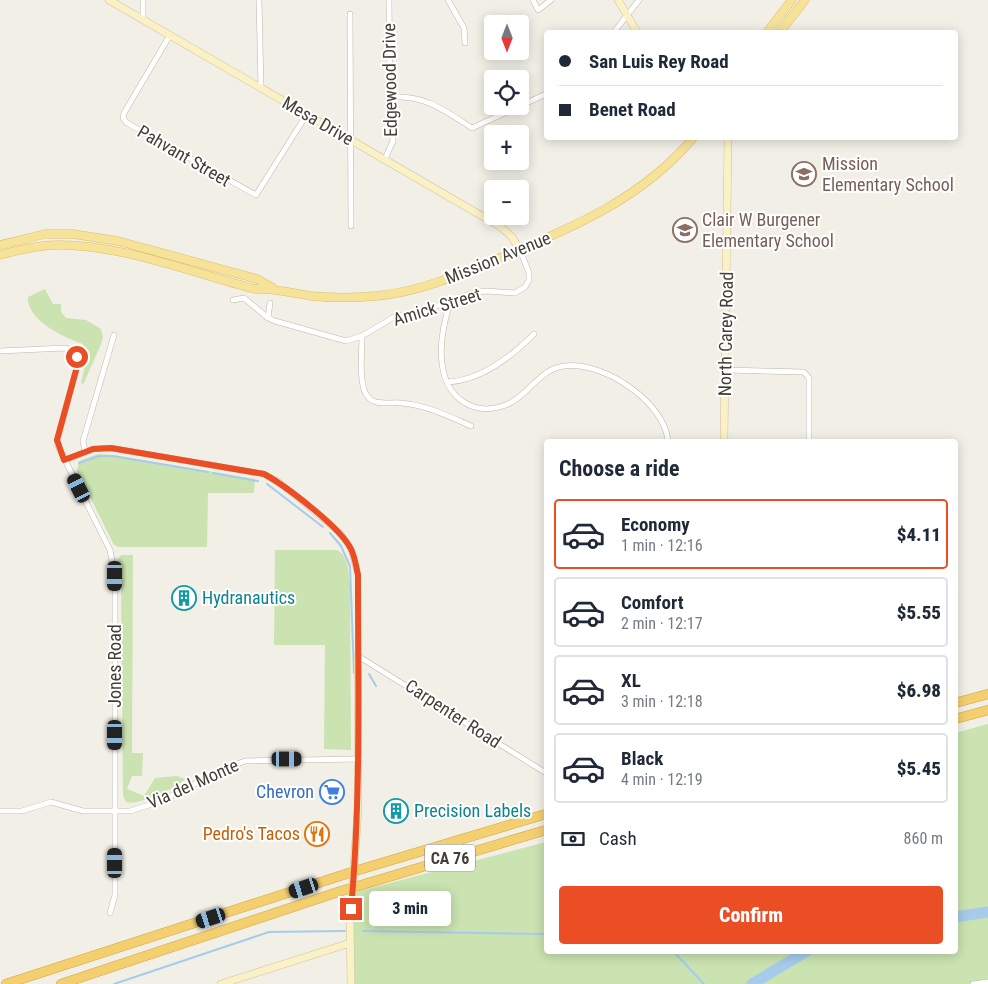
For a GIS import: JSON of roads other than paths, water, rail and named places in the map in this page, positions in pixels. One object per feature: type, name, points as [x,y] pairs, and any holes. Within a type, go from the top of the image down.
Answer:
[{"type":"highway","points":[[958,702],[988,694]]},
{"type":"highway","points":[[958,718],[988,710]]},
{"type":"highway","name":"CA 76","points":[[6,984],[355,871],[544,815]]},
{"type":"highway","name":"CA 76","points":[[60,984],[353,887],[544,831]]},
{"type":"main road","points":[[769,30],[792,0]]},
{"type":"main road","points":[[782,30],[805,0]]},
{"type":"main road","name":"Mission Avenue","points":[[0,255],[55,244],[83,246],[111,250],[255,289],[273,288],[326,297],[389,294],[440,282],[586,221],[617,204],[660,171],[691,140]]},
{"type":"main road","name":"Mission Avenue","points":[[0,245],[45,234],[73,234],[100,238],[257,279],[273,288]]},
{"type":"street","name":"Mesa Drive","points":[[109,0],[500,227],[512,237],[520,250]]},
{"type":"street","points":[[143,0],[143,20]]},
{"type":"street","points":[[259,0],[261,88]]},
{"type":"street","name":"Edgewood Drive","points":[[384,159],[393,141],[390,97],[389,0]]},
{"type":"street","points":[[448,0],[464,28],[465,43]]},
{"type":"street","points":[[533,0],[538,10],[551,0]]},
{"type":"street","points":[[618,0],[636,30]]},
{"type":"street","points":[[616,30],[639,0]]},
{"type":"street","points":[[350,14],[351,226]]},
{"type":"street","name":"Pahvant Street","points":[[170,35],[124,113],[123,118],[127,123],[251,194],[258,194],[307,114]]},
{"type":"street","points":[[390,97],[408,96],[422,99],[472,128],[544,95]]},
{"type":"street","name":"North Carey Road","points":[[724,439],[728,140]]},
{"type":"street","name":"Amick Street","points":[[233,300],[244,298],[268,318],[346,340],[362,336],[394,317],[426,310],[472,293],[487,291],[515,293],[523,289],[529,280],[529,272],[520,250]]},
{"type":"street","points":[[451,300],[443,324],[442,366],[453,393],[464,403],[477,408],[488,409],[510,403],[557,367],[576,365],[615,379],[642,396],[656,410],[667,432],[668,439]]},
{"type":"street","points":[[268,318],[270,303]]},
{"type":"street","points":[[448,382],[474,378],[514,354],[534,334]]},
{"type":"street","points":[[85,452],[83,442],[114,335]]},
{"type":"street","points":[[362,336],[362,385],[367,397],[374,402],[402,403],[430,409],[471,426]]},
{"type":"street","name":"Jones Road","points":[[0,351],[64,348],[69,349],[77,357],[78,363],[57,440],[64,460],[110,550],[115,576],[115,895],[110,913]]},
{"type":"street","points":[[725,370],[802,372],[807,375],[809,378],[809,439]]},
{"type":"street","points":[[64,460],[85,452],[111,448],[264,474],[279,482],[342,535],[351,549],[358,575],[359,758],[350,943],[351,984]]},
{"type":"street","name":"Carpenter Road","points":[[358,656],[544,772]]},
{"type":"street","name":"Via del Monte","points":[[0,811],[22,811],[52,802],[83,811],[130,811],[161,801],[224,769],[245,761],[359,758]]},
{"type":"street","points":[[221,984],[350,943]]},
{"type":"street","points":[[973,984],[988,982]]},
{"type":"waterway","points":[[79,463],[99,456],[113,456],[208,472]]},
{"type":"waterway","points":[[213,473],[258,481]]},
{"type":"waterway","points":[[267,484],[323,527]]},
{"type":"waterway","points":[[330,533],[341,546],[350,566],[354,673]]},
{"type":"waterway","points":[[369,674],[376,686]]},
{"type":"waterway","points":[[958,917],[988,912]]},
{"type":"waterway","points":[[114,984],[269,932],[345,931]]},
{"type":"waterway","points":[[363,931],[544,934]]},
{"type":"waterway","points":[[676,954],[704,984]]},
{"type":"waterway","points":[[752,984],[802,954]]},
{"type":"place","name":"Mission Elementary School","points":[[804,174]]},
{"type":"place","name":"Clair W Burgener Elementary School","points":[[685,230]]},
{"type":"place","name":"Hydranautics","points":[[184,598]]},
{"type":"place","name":"Chevron","points":[[332,792]]},
{"type":"place","name":"Precision Labels","points":[[396,811]]},
{"type":"place","name":"Pedro's Tacos","points":[[317,834]]}]
